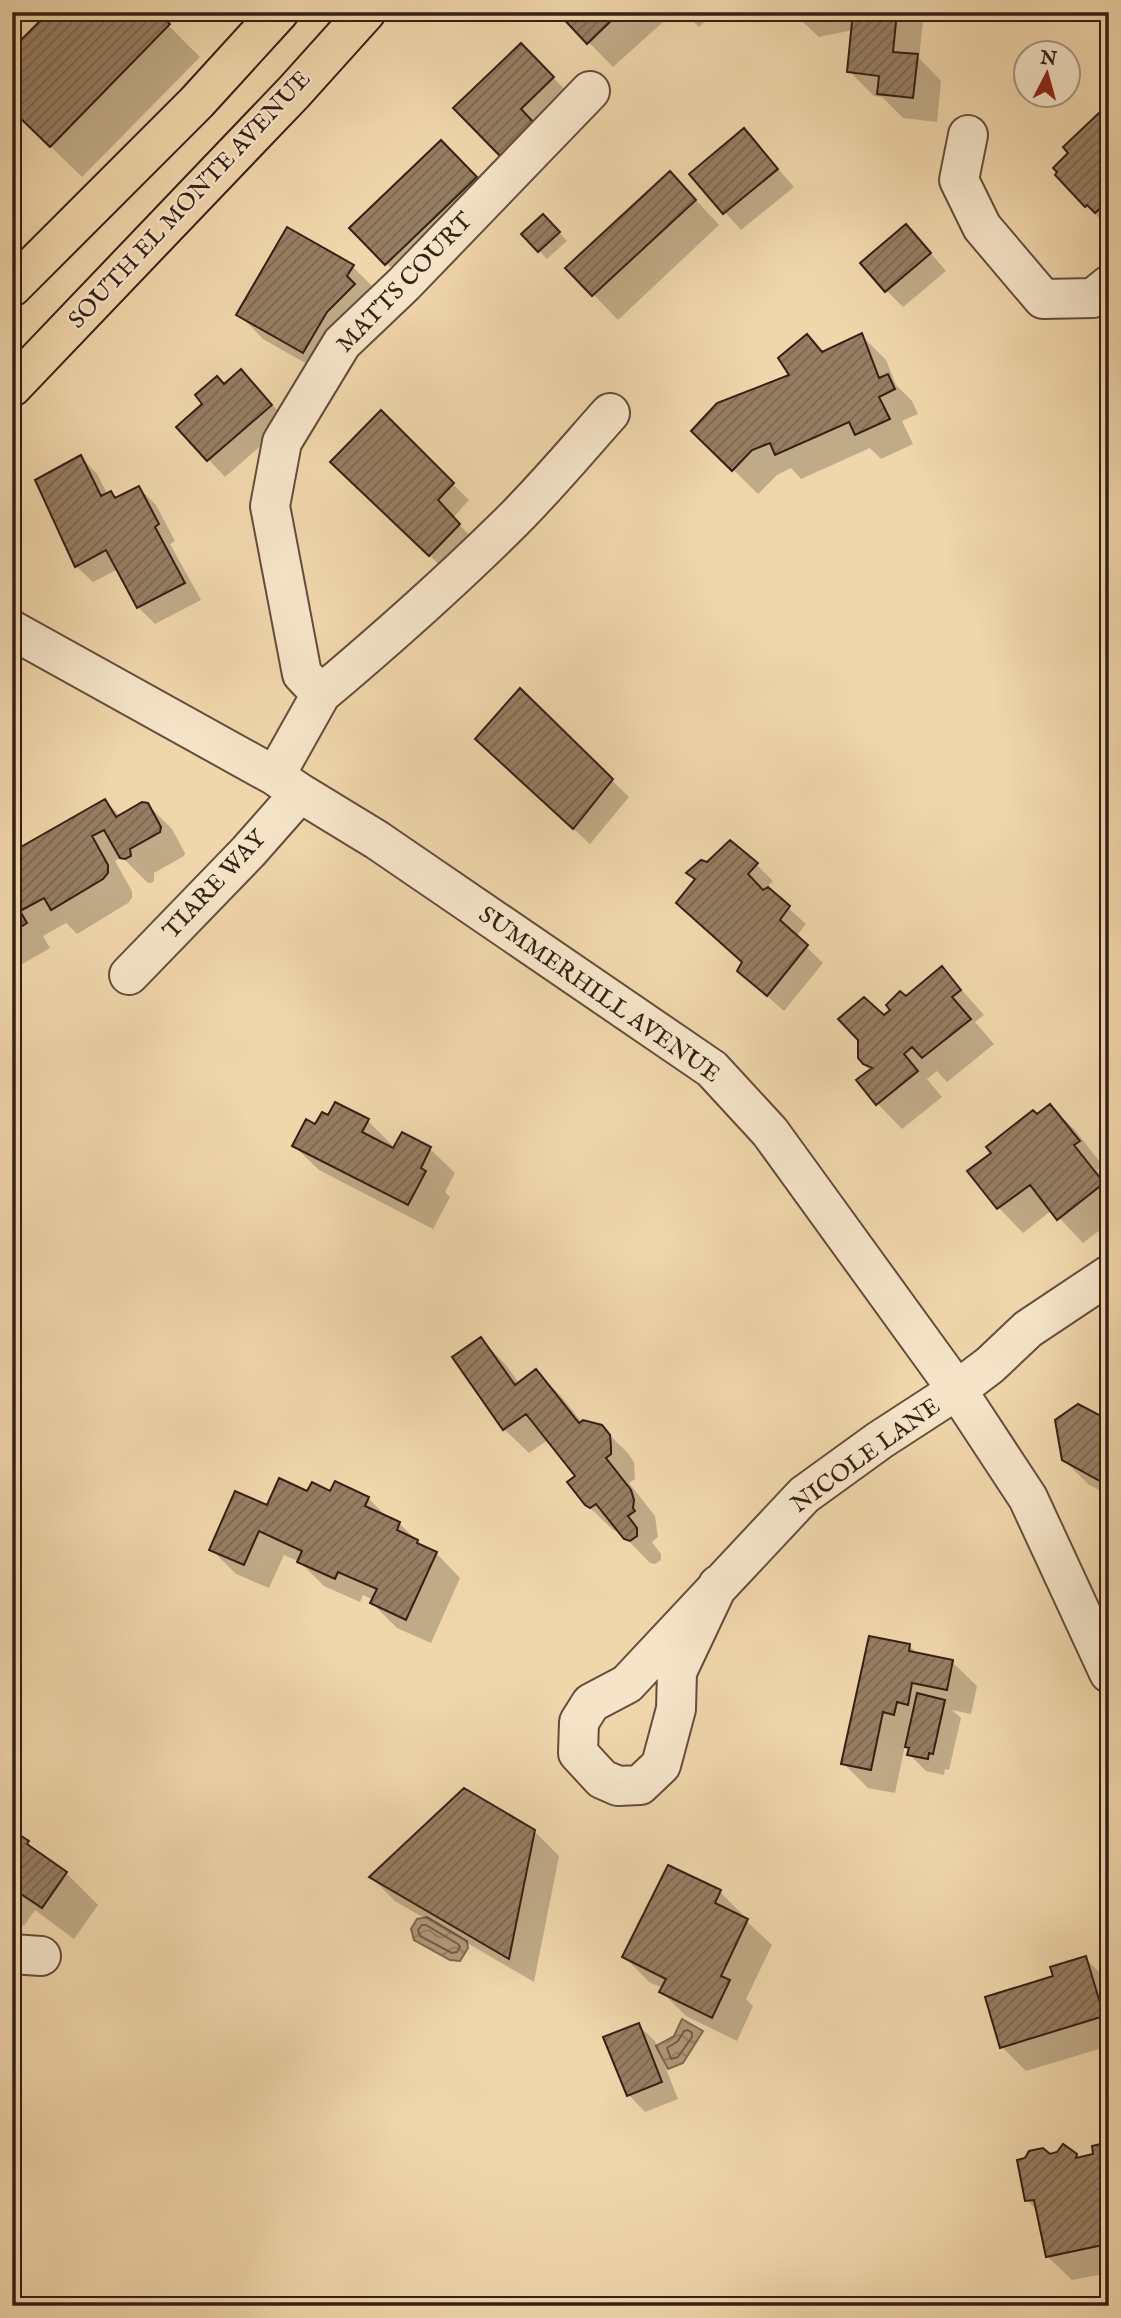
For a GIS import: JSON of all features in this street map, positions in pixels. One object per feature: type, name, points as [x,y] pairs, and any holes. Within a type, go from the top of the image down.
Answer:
[{"type":"main road","points":[[12,287],[197,102],[279,12]]},
{"type":"main road","name":"SOUTH EL MONTE AVENUE","points":[[12,387],[294,92],[366,12]]},
{"type":"street","name":"MATTS COURT","points":[[321,694],[302,674],[270,506],[282,442],[342,343],[404,284],[590,92]]},
{"type":"street","points":[[968,135],[959,180],[982,227],[1043,299],[1093,298],[1109,285]]},
{"type":"street","points":[[288,785],[321,694],[384,640],[507,526],[610,412]]},
{"type":"street","name":"SUMMERHILL AVENUE","points":[[12,630],[288,785],[377,840],[712,1069],[771,1132],[957,1390],[1028,1497],[1109,1673]]},
{"type":"street","name":"TIARE WAY","points":[[129,975],[248,852],[288,785]]},
{"type":"street","name":"NICOLE LANE","points":[[718,1585],[677,1672],[676,1709],[662,1765],[640,1785],[618,1786],[602,1779],[578,1753],[579,1722],[591,1703],[627,1684],[718,1585],[804,1495],[880,1440],[957,1390],[990,1365],[1028,1329],[1109,1275]]},
{"type":"water","points":[[427,1917],[467,1941],[468,1948],[460,1961],[450,1960],[414,1940],[411,1929],[417,1919]]},
{"type":"water","points":[[682,2019],[703,2031],[683,2063],[668,2069],[656,2046],[674,2036]]},
{"type":"building","points":[[49,12],[157,12],[170,24],[50,147],[12,110],[12,49]]},
{"type":"building","points":[[557,12],[624,12],[617,19],[615,17],[587,44]]},
{"type":"building","points":[[853,12],[897,12],[893,52],[918,54],[913,98],[877,94],[879,76],[847,72]]},
{"type":"building","points":[[1093,12],[1109,12],[1109,31]]},
{"type":"building","points":[[521,43],[554,77],[521,109],[536,125],[502,158],[453,108]]},
{"type":"building","points":[[1099,113],[1109,123],[1109,200],[1095,213],[1087,205],[1085,207],[1055,175],[1057,172],[1053,168],[1068,153],[1063,147]]},
{"type":"building","points":[[744,128],[778,169],[723,214],[689,174]]},
{"type":"building","points":[[441,140],[477,177],[385,265],[349,228]]},
{"type":"building","points":[[670,171],[696,200],[592,296],[565,268]]},
{"type":"building","points":[[543,214],[560,232],[538,252],[521,234]]},
{"type":"building","points":[[906,224],[931,253],[885,292],[860,263]]},
{"type":"building","points":[[287,227],[354,265],[347,276],[355,284],[327,312],[303,353],[236,315]]},
{"type":"building","points":[[862,333],[879,378],[888,374],[895,389],[879,397],[890,419],[855,435],[849,422],[775,455],[770,443],[752,450],[732,471],[691,431],[717,403],[789,375],[778,358],[807,334],[822,352]]},
{"type":"building","points":[[241,369],[272,405],[207,461],[176,427],[202,404],[195,395],[217,376],[224,384]]},
{"type":"building","points":[[381,410],[454,483],[438,500],[460,524],[429,556],[330,462]]},
{"type":"building","points":[[81,455],[101,496],[111,491],[115,498],[139,486],[159,524],[155,527],[185,583],[137,608],[106,550],[75,567],[35,480]]},
{"type":"building","points":[[520,688],[613,779],[573,829],[475,739]]},
{"type":"building","points":[[105,799],[116,817],[142,802],[148,803],[161,827],[160,832],[130,849],[131,856],[125,859],[120,858],[104,830],[92,836],[108,865],[108,873],[103,879],[51,910],[44,898],[20,911],[27,923],[12,932],[12,852]]},
{"type":"building","points":[[730,840],[758,863],[748,874],[763,890],[768,887],[790,906],[780,920],[808,945],[767,996],[737,971],[742,962],[676,903],[695,879],[686,873],[701,860],[707,862]]},
{"type":"building","points":[[942,966],[961,990],[952,997],[971,1019],[922,1058],[912,1047],[904,1054],[918,1071],[876,1105],[856,1080],[872,1068],[858,1058],[858,1040],[838,1019],[864,997],[884,1015],[890,1010],[886,1005],[900,991],[906,996]]},
{"type":"building","points":[[335,1102],[369,1119],[362,1132],[393,1148],[402,1132],[431,1147],[421,1168],[426,1171],[408,1205],[292,1146],[306,1119],[315,1124],[322,1112],[328,1115]]},
{"type":"building","points":[[1050,1104],[1080,1141],[1074,1145],[1104,1183],[1057,1220],[1030,1185],[997,1209],[967,1171],[991,1153],[986,1147],[1033,1110],[1037,1114]]},
{"type":"building","points":[[481,1337],[515,1385],[536,1369],[579,1423],[583,1420],[602,1425],[610,1435],[611,1454],[606,1458],[631,1490],[635,1511],[628,1516],[637,1528],[637,1536],[630,1541],[624,1539],[596,1504],[590,1508],[585,1505],[567,1482],[575,1476],[526,1414],[503,1430],[452,1357]]},
{"type":"building","points":[[1078,1404],[1109,1420],[1109,1486],[1062,1460],[1055,1420]]},
{"type":"building","points":[[279,1478],[307,1491],[312,1482],[330,1491],[335,1481],[369,1497],[365,1506],[400,1522],[397,1530],[437,1552],[406,1620],[370,1603],[377,1589],[338,1572],[335,1579],[297,1562],[302,1551],[259,1531],[244,1565],[209,1550],[235,1491],[267,1505]]},
{"type":"building","points":[[869,1636],[910,1644],[909,1651],[953,1660],[947,1690],[912,1683],[908,1705],[897,1702],[894,1715],[883,1712],[871,1770],[841,1764]]},
{"type":"building","points":[[917,1693],[945,1700],[933,1754],[929,1753],[928,1759],[907,1755],[909,1748],[905,1747]]},
{"type":"building","points":[[464,1788],[535,1830],[509,1959],[369,1877]]},
{"type":"building","points":[[12,1830],[67,1872],[42,1908],[12,1888]]},
{"type":"building","points":[[668,1865],[721,1890],[715,1903],[748,1919],[721,1976],[730,1980],[712,2018],[659,1992],[666,1979],[622,1957]]},
{"type":"building","points":[[1086,1956],[1104,2016],[1000,2048],[985,1997],[1053,1976],[1050,1967]]},
{"type":"building","points":[[639,2023],[662,2082],[627,2096],[603,2037]]},
{"type":"building","points":[[1109,2142],[1109,2214],[1103,2215],[1108,2244],[1046,2257],[1034,2200],[1025,2201],[1017,2160],[1025,2158],[1029,2151],[1043,2148],[1050,2154],[1057,2152],[1063,2144],[1077,2154],[1076,2158],[1093,2154],[1092,2146]]}]
